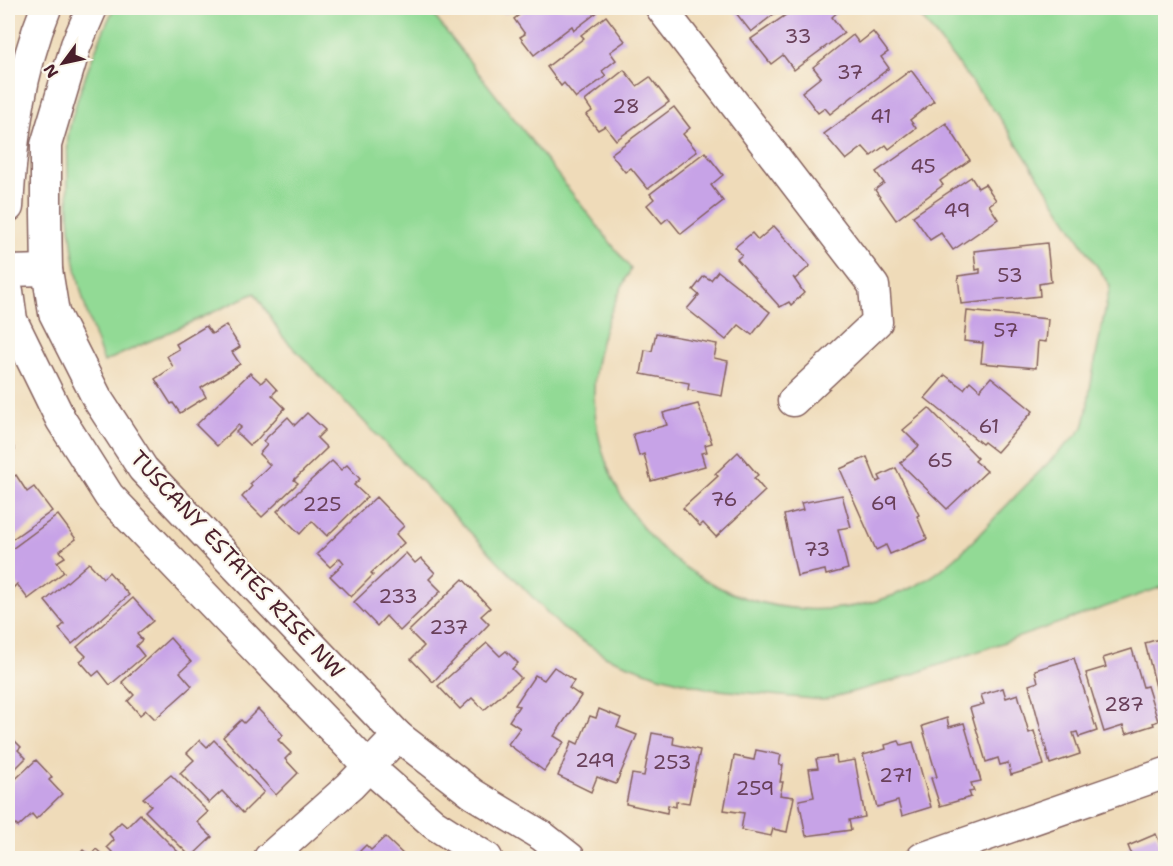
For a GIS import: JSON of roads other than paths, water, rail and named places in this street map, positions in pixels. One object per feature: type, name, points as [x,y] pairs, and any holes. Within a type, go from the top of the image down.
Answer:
[{"type":"street","points":[[8,207],[12,138],[33,41],[46,8]]},
{"type":"street","name":"TUSCANY ESTATES RISE NW","points":[[92,8],[76,45],[46,145],[47,270],[54,313],[98,400],[143,469],[398,736],[473,794],[542,836],[570,858]]},
{"type":"street","points":[[661,8],[874,286],[877,322],[793,401]]},
{"type":"street","points":[[8,271],[47,270]]},
{"type":"street","points":[[9,311],[54,313]]},
{"type":"street","name":"TUSCANY ESTATES RISE NW","points":[[9,311],[61,420],[109,496],[369,767],[434,824],[487,858]]},
{"type":"street","points":[[269,858],[369,767],[398,736]]},
{"type":"street","points":[[922,858],[1166,773]]}]
